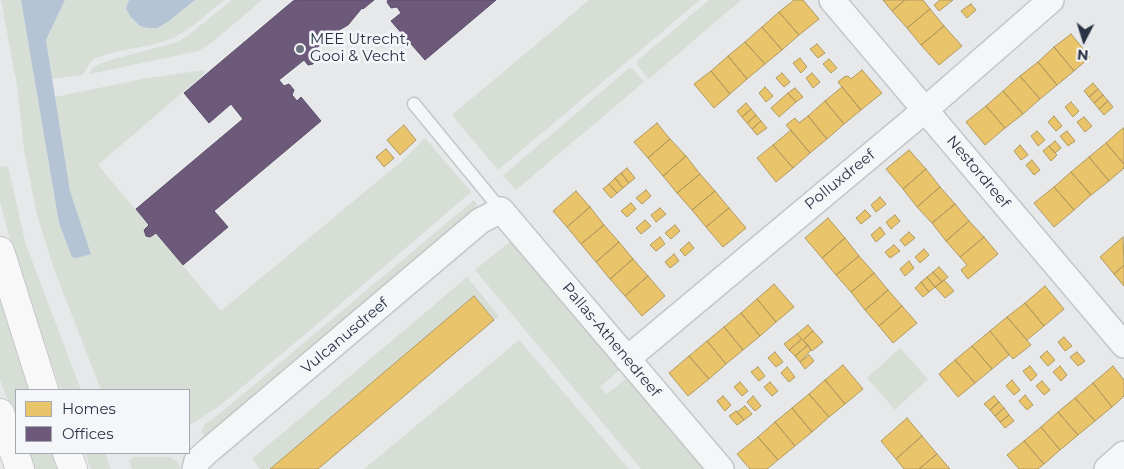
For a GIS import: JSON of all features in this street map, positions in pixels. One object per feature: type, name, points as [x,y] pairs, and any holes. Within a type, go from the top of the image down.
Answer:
[{"type":"main road","points":[[0,251],[44,389]]},
{"type":"main road","points":[[0,413],[20,469]]},
{"type":"main road","points":[[67,454],[72,469]]},
{"type":"street","name":"Nestordreef","points":[[832,0],[1124,345]]},
{"type":"street","name":"Polluxdreef","points":[[627,359],[925,110],[1052,0]]},
{"type":"street","name":"Pallas-Athenedreef","points":[[501,210],[721,469]]},
{"type":"street","name":"Vulcanusdreef","points":[[194,469],[197,462],[208,451],[480,221],[501,210]]},
{"type":"street","points":[[1107,469],[1124,454]]},
{"type":"lane","points":[[414,104],[501,210]]},
{"type":"shaded area","points":[[1,0],[21,0],[59,223],[77,258],[91,253],[70,191],[55,97],[148,78],[205,70],[204,74],[98,165],[221,311],[402,161],[425,138],[471,192],[217,408],[190,424],[190,389],[101,389],[54,269],[37,215],[24,150],[17,85]]},
{"type":"shaded area","points":[[65,0],[129,0],[126,8],[169,21],[195,0],[224,0],[194,25],[173,38],[93,59],[82,75],[52,79],[46,40]]},
{"type":"shaded area","points":[[232,0],[262,0],[211,43],[198,51],[90,74],[92,68],[107,61],[174,43],[186,37]]},
{"type":"shaded area","points":[[589,0],[700,0],[498,170],[452,115]]},
{"type":"shaded area","points":[[709,0],[741,0],[649,79],[637,65],[638,60]]},
{"type":"shaded area","points":[[629,68],[633,69],[644,82],[516,190],[503,176]]},
{"type":"shaded area","points":[[8,166],[25,242],[81,389],[61,389],[18,269],[0,202],[0,167]]},
{"type":"shaded area","points":[[474,200],[478,206],[205,438],[201,430],[205,424]]},
{"type":"shaded area","points":[[512,240],[621,369],[600,387],[607,394],[628,377],[706,469],[641,469],[475,270]]},
{"type":"shaded area","points":[[467,277],[499,316],[495,320],[474,296],[269,469],[260,469],[252,459]]},
{"type":"shaded area","points":[[0,301],[30,389],[15,389],[15,418],[0,380]]},
{"type":"shaded area","points":[[519,340],[629,469],[364,469]]},
{"type":"shaded area","points":[[900,348],[928,379],[895,410],[867,378]]},
{"type":"shaded area","points":[[28,454],[54,454],[60,469],[35,469]]},
{"type":"shaded area","points":[[85,454],[105,454],[111,469],[91,469]]},
{"type":"shaded area","points":[[134,457],[170,457],[178,462],[180,469],[132,469],[129,460]]},
{"type":"water","points":[[21,0],[65,0],[46,40],[70,191],[91,254],[77,258],[72,257],[59,223]]},
{"type":"water","points":[[129,0],[195,0],[169,21],[157,28],[148,28],[140,26],[130,16],[126,8]]},
{"type":"building: Homes","points":[[794,0],[803,0],[819,19],[799,35],[779,12]]},
{"type":"building: Homes","points":[[883,0],[905,0],[892,11]]},
{"type":"building: Homes","points":[[905,0],[923,0],[930,9],[907,28],[892,11]]},
{"type":"building: Homes","points":[[940,0],[953,0],[939,11],[934,5]]},
{"type":"building: Homes","points":[[971,4],[976,10],[967,18],[961,11]]},
{"type":"building: Homes","points":[[930,9],[944,26],[921,45],[907,28]]},
{"type":"building: Homes","points":[[779,12],[799,35],[782,50],[762,27]]},
{"type":"building: Homes","points":[[944,26],[962,46],[939,65],[921,45]]},
{"type":"building: Homes","points":[[762,27],[782,50],[765,64],[745,42]]},
{"type":"building: Homes","points":[[1071,34],[1090,57],[1074,71],[1054,47]]},
{"type":"building: Homes","points":[[745,42],[765,64],[747,79],[728,56]]},
{"type":"building: Homes","points":[[817,44],[825,53],[818,58],[810,49]]},
{"type":"building: Homes","points":[[1054,47],[1074,71],[1057,85],[1038,62]]},
{"type":"building: Homes","points":[[728,56],[747,79],[730,94],[711,71]]},
{"type":"building: Homes","points":[[800,58],[807,67],[801,73],[793,63]]},
{"type":"building: Homes","points":[[829,59],[837,68],[831,73],[823,64]]},
{"type":"building: Homes","points":[[1038,62],[1057,85],[1040,99],[1020,76]]},
{"type":"building: Homes","points":[[862,70],[882,93],[861,110],[838,82],[848,76],[851,79]]},
{"type":"building: Homes","points":[[711,71],[730,94],[714,108],[694,84]]},
{"type":"building: Homes","points":[[782,73],[790,82],[784,87],[776,78]]},
{"type":"building: Homes","points":[[812,73],[820,82],[813,88],[806,78]]},
{"type":"building: Homes","points":[[1020,76],[1040,99],[1023,114],[1003,91]]},
{"type":"building: Homes","points":[[1093,83],[1098,89],[1089,97],[1084,91]]},
{"type":"building: Homes","points":[[765,87],[773,96],[766,102],[759,93]]},
{"type":"building: Homes","points":[[842,87],[861,110],[844,124],[825,101]]},
{"type":"building: Homes","points":[[795,88],[803,97],[796,102],[788,93]]},
{"type":"building: Homes","points":[[1098,89],[1103,95],[1094,103],[1089,97]]},
{"type":"building: Homes","points":[[1003,91],[1023,114],[1005,128],[986,106]]},
{"type":"building: Homes","points":[[788,93],[796,102],[779,117],[771,108]]},
{"type":"building: Homes","points":[[1103,95],[1108,101],[1099,109],[1094,103]]},
{"type":"building: Homes","points":[[825,101],[844,124],[827,139],[808,116]]},
{"type":"building: Homes","points":[[1108,101],[1113,107],[1104,115],[1099,109]]},
{"type":"building: Homes","points":[[1071,102],[1079,111],[1073,117],[1065,107]]},
{"type":"building: Homes","points":[[746,103],[751,109],[742,117],[737,111]]},
{"type":"building: Homes","points":[[986,106],[1005,128],[985,145],[966,122]]},
{"type":"building: Homes","points":[[751,109],[756,115],[747,123],[742,117]]},
{"type":"building: Homes","points":[[756,115],[761,121],[752,129],[747,123]]},
{"type":"building: Homes","points":[[808,116],[827,139],[810,153],[786,125],[795,118],[799,123]]},
{"type":"building: Homes","points":[[1054,116],[1062,126],[1056,131],[1048,122]]},
{"type":"building: Homes","points":[[1084,117],[1092,126],[1085,132],[1077,122]]},
{"type":"building: Homes","points":[[761,121],[767,128],[757,135],[752,129]]},
{"type":"building: Homes","points":[[657,123],[670,139],[648,158],[634,142]]},
{"type":"building: Homes","points":[[404,125],[416,140],[400,155],[387,140]]},
{"type":"building: Homes","points":[[1123,128],[1124,130],[1124,164],[1106,143]]},
{"type":"building: Homes","points":[[791,130],[810,153],[793,168],[773,145]]},
{"type":"building: Homes","points":[[1037,131],[1045,140],[1038,146],[1031,136]]},
{"type":"building: Homes","points":[[1067,131],[1075,141],[1068,146],[1060,136]]},
{"type":"building: Homes","points":[[670,139],[686,156],[663,176],[648,158]]},
{"type":"building: Homes","points":[[1055,141],[1061,148],[1055,153],[1049,146]]},
{"type":"building: Homes","points":[[1106,143],[1124,164],[1124,168],[1109,181],[1089,157]]},
{"type":"building: Homes","points":[[773,145],[793,168],[776,182],[757,158]]},
{"type":"building: Homes","points":[[1020,145],[1028,155],[1021,160],[1014,151]]},
{"type":"building: Homes","points":[[1049,146],[1057,155],[1051,161],[1043,151]]},
{"type":"building: Homes","points":[[386,149],[394,158],[384,167],[376,157]]},
{"type":"building: Homes","points":[[909,150],[926,169],[903,189],[886,169]]},
{"type":"building: Homes","points":[[686,156],[700,174],[677,193],[663,176]]},
{"type":"building: Homes","points":[[1089,157],[1109,181],[1091,195],[1071,172]]},
{"type":"building: Homes","points":[[1032,160],[1040,170],[1034,175],[1026,165]]},
{"type":"building: Homes","points":[[627,168],[635,178],[629,183],[621,173]]},
{"type":"building: Homes","points":[[926,169],[940,187],[917,207],[903,189]]},
{"type":"building: Homes","points":[[1071,172],[1091,195],[1074,210],[1054,187]]},
{"type":"building: Homes","points":[[621,173],[629,183],[623,188],[615,178]]},
{"type":"building: Homes","points":[[700,174],[715,191],[692,210],[677,193]]},
{"type":"building: Homes","points":[[615,178],[623,188],[617,193],[609,184]]},
{"type":"building: Homes","points":[[609,184],[617,193],[611,198],[603,189]]},
{"type":"building: Homes","points":[[940,187],[955,204],[932,223],[917,207]]},
{"type":"building: Homes","points":[[1054,187],[1074,210],[1054,227],[1034,203]]},
{"type":"building: Homes","points":[[646,190],[651,196],[642,204],[636,198]]},
{"type":"building: Homes","points":[[576,191],[590,207],[567,227],[553,211]]},
{"type":"building: Homes","points":[[715,191],[729,208],[706,227],[692,210]]},
{"type":"building: Homes","points":[[880,197],[886,204],[876,212],[871,205]]},
{"type":"building: Homes","points":[[631,203],[636,209],[627,217],[621,211]]},
{"type":"building: Homes","points":[[955,204],[969,221],[946,241],[932,223]]},
{"type":"building: Homes","points":[[590,207],[604,225],[581,244],[567,227]]},
{"type":"building: Homes","points":[[660,208],[666,214],[656,222],[651,215]]},
{"type":"building: Homes","points":[[729,208],[746,228],[723,247],[706,227]]},
{"type":"building: Homes","points":[[865,210],[871,216],[861,224],[856,218]]},
{"type":"building: Homes","points":[[895,215],[900,221],[891,229],[886,222]]},
{"type":"building: Homes","points":[[828,218],[845,238],[822,258],[805,238]]},
{"type":"building: Homes","points":[[645,220],[651,226],[641,234],[636,228]]},
{"type":"building: Homes","points":[[969,221],[984,237],[960,257],[946,241]]},
{"type":"building: Homes","points":[[604,225],[619,242],[596,262],[581,244]]},
{"type":"building: Homes","points":[[675,225],[680,231],[671,239],[665,233]]},
{"type":"building: Homes","points":[[880,227],[885,234],[876,242],[871,235]]},
{"type":"building: Homes","points":[[909,232],[915,238],[905,246],[900,240]]},
{"type":"building: Homes","points":[[660,237],[665,244],[656,251],[650,245]]},
{"type":"building: Homes","points":[[984,237],[998,254],[968,279],[961,270],[967,265],[960,257]]},
{"type":"building: Homes","points":[[1123,237],[1124,265],[1114,274],[1100,257]]},
{"type":"building: Homes","points":[[845,238],[859,256],[836,275],[822,258]]},
{"type":"building: Homes","points":[[619,242],[633,259],[610,279],[596,262]]},
{"type":"building: Homes","points":[[689,242],[694,248],[685,256],[680,250]]},
{"type":"building: Homes","points":[[894,245],[900,251],[890,258],[885,252]]},
{"type":"building: Homes","points":[[924,249],[929,255],[920,263],[915,257]]},
{"type":"building: Homes","points":[[674,254],[679,261],[670,268],[665,262]]},
{"type":"building: Homes","points":[[859,256],[874,273],[851,292],[836,275]]},
{"type":"building: Homes","points":[[633,259],[648,276],[625,296],[610,279]]},
{"type":"building: Homes","points":[[909,261],[914,268],[905,276],[900,269]]},
{"type":"building: Homes","points":[[1124,265],[1124,286],[1114,274]]},
{"type":"building: Homes","points":[[939,267],[948,277],[942,282],[933,272]]},
{"type":"building: Homes","points":[[933,272],[942,282],[935,287],[927,277]]},
{"type":"building: Homes","points":[[874,273],[888,290],[865,310],[851,292]]},
{"type":"building: Homes","points":[[648,276],[665,296],[642,316],[625,296]]},
{"type":"building: Homes","points":[[927,277],[935,287],[929,292],[921,282]]},
{"type":"building: Homes","points":[[944,280],[954,291],[945,298],[935,287]]},
{"type":"building: Homes","points":[[921,282],[929,292],[923,297],[915,288]]},
{"type":"building: Homes","points":[[774,284],[794,307],[776,322],[757,299]]},
{"type":"building: Homes","points":[[1045,286],[1064,309],[1044,326],[1025,303]]},
{"type":"building: Homes","points":[[888,290],[902,306],[879,326],[865,310]]},
{"type":"building: Homes","points":[[474,296],[494,320],[318,469],[270,469]]},
{"type":"building: Homes","points":[[757,299],[776,322],[760,336],[741,313]]},
{"type":"building: Homes","points":[[1025,303],[1044,326],[1027,340],[1007,317]]},
{"type":"building: Homes","points":[[902,306],[917,323],[893,343],[879,326]]},
{"type":"building: Homes","points":[[741,313],[760,336],[743,350],[724,327]]},
{"type":"building: Homes","points":[[1007,317],[1031,345],[1013,359],[990,331]]},
{"type":"building: Homes","points":[[808,325],[813,331],[803,340],[808,345],[795,356],[789,350],[802,339],[797,334]]},
{"type":"building: Homes","points":[[724,327],[743,350],[726,364],[707,341]]},
{"type":"building: Homes","points":[[813,331],[823,342],[812,351],[803,340]]},
{"type":"building: Homes","points":[[990,331],[1009,355],[992,369],[972,346]]},
{"type":"building: Homes","points":[[797,334],[802,339],[789,350],[784,344]]},
{"type":"building: Homes","points":[[1064,337],[1072,346],[1065,351],[1058,342]]},
{"type":"building: Homes","points":[[707,341],[726,364],[709,379],[689,356]]},
{"type":"building: Homes","points":[[808,345],[811,350],[800,362],[795,356]]},
{"type":"building: Homes","points":[[972,346],[992,369],[975,383],[955,360]]},
{"type":"building: Homes","points":[[1047,351],[1055,360],[1048,366],[1040,357]]},
{"type":"building: Homes","points":[[775,352],[783,362],[776,367],[768,358]]},
{"type":"building: Homes","points":[[1077,352],[1085,361],[1078,366],[1070,357]]},
{"type":"building: Homes","points":[[809,355],[814,361],[805,369],[800,362]]},
{"type":"building: Homes","points":[[689,356],[709,379],[688,396],[669,373]]},
{"type":"building: Homes","points":[[955,360],[975,383],[958,397],[939,374]]},
{"type":"building: Homes","points":[[843,365],[863,389],[845,404],[825,380]]},
{"type":"building: Homes","points":[[1030,366],[1037,375],[1031,381],[1023,371]]},
{"type":"building: Homes","points":[[1060,366],[1067,375],[1061,381],[1053,372]]},
{"type":"building: Homes","points":[[1113,366],[1124,380],[1124,396],[1112,407],[1093,383]]},
{"type":"building: Homes","points":[[758,367],[765,376],[759,381],[751,372]]},
{"type":"building: Homes","points":[[787,367],[795,377],[789,382],[781,373]]},
{"type":"building: Homes","points":[[825,380],[845,404],[829,417],[809,394]]},
{"type":"building: Homes","points":[[1012,380],[1020,390],[1014,395],[1006,386]]},
{"type":"building: Homes","points":[[1042,381],[1050,390],[1044,395],[1036,386]]},
{"type":"building: Homes","points":[[740,382],[748,391],[742,396],[734,387]]},
{"type":"building: Homes","points":[[770,382],[778,391],[772,396],[764,387]]},
{"type":"building: Homes","points":[[1093,383],[1112,407],[1095,421],[1075,398]]},
{"type":"building: Homes","points":[[809,394],[829,417],[812,432],[792,408]]},
{"type":"building: Homes","points":[[1025,395],[1033,405],[1027,410],[1019,401]]},
{"type":"building: Homes","points":[[723,396],[731,405],[725,411],[717,401]]},
{"type":"building: Homes","points":[[753,396],[761,406],[755,411],[747,402]]},
{"type":"building: Homes","points":[[994,396],[999,402],[990,410],[984,404]]},
{"type":"building: Homes","points":[[1075,398],[1095,421],[1078,435],[1058,412]]},
{"type":"building: Homes","points":[[999,402],[1004,408],[995,416],[990,410]]},
{"type":"building: Homes","points":[[745,406],[752,414],[744,420],[737,412]]},
{"type":"building: Homes","points":[[792,408],[812,432],[795,446],[775,422]]},
{"type":"building: Homes","points":[[1004,408],[1009,415],[1000,422],[995,416]]},
{"type":"building: Homes","points":[[736,411],[744,420],[737,425],[729,416]]},
{"type":"building: Homes","points":[[1058,412],[1078,435],[1060,450],[1041,427]]},
{"type":"building: Homes","points":[[1009,415],[1014,421],[1005,428],[1000,422]]},
{"type":"building: Homes","points":[[907,418],[922,436],[896,459],[881,441]]},
{"type":"building: Homes","points":[[775,422],[795,446],[778,460],[758,437]]},
{"type":"building: Homes","points":[[1041,427],[1060,450],[1044,464],[1024,441]]},
{"type":"building: Homes","points":[[922,436],[937,454],[919,469],[904,469],[896,459]]},
{"type":"building: Homes","points":[[758,437],[778,460],[767,469],[750,469],[737,454]]},
{"type":"building: Homes","points":[[1024,441],[1044,464],[1038,469],[1019,469],[1007,455]]},
{"type":"building: Homes","points":[[937,454],[950,469],[919,469]]},
{"type":"building: Offices","points":[[374,0],[362,8],[348,25],[332,34],[311,53],[316,59],[313,64],[308,65],[304,60],[279,80],[284,86],[289,84],[294,90],[292,95],[297,101],[301,97],[321,121],[214,211],[228,227],[183,265],[156,233],[150,237],[146,236],[144,230],[149,225],[136,209],[243,119],[231,104],[209,123],[184,93],[293,1]]},
{"type":"building: Offices","points":[[388,0],[496,0],[425,60],[391,21],[401,13],[397,7],[391,8],[387,2]]},
{"type":"place","name":"MEE Utrecht, Gooi & Vecht","points":[[300,49]]}]
